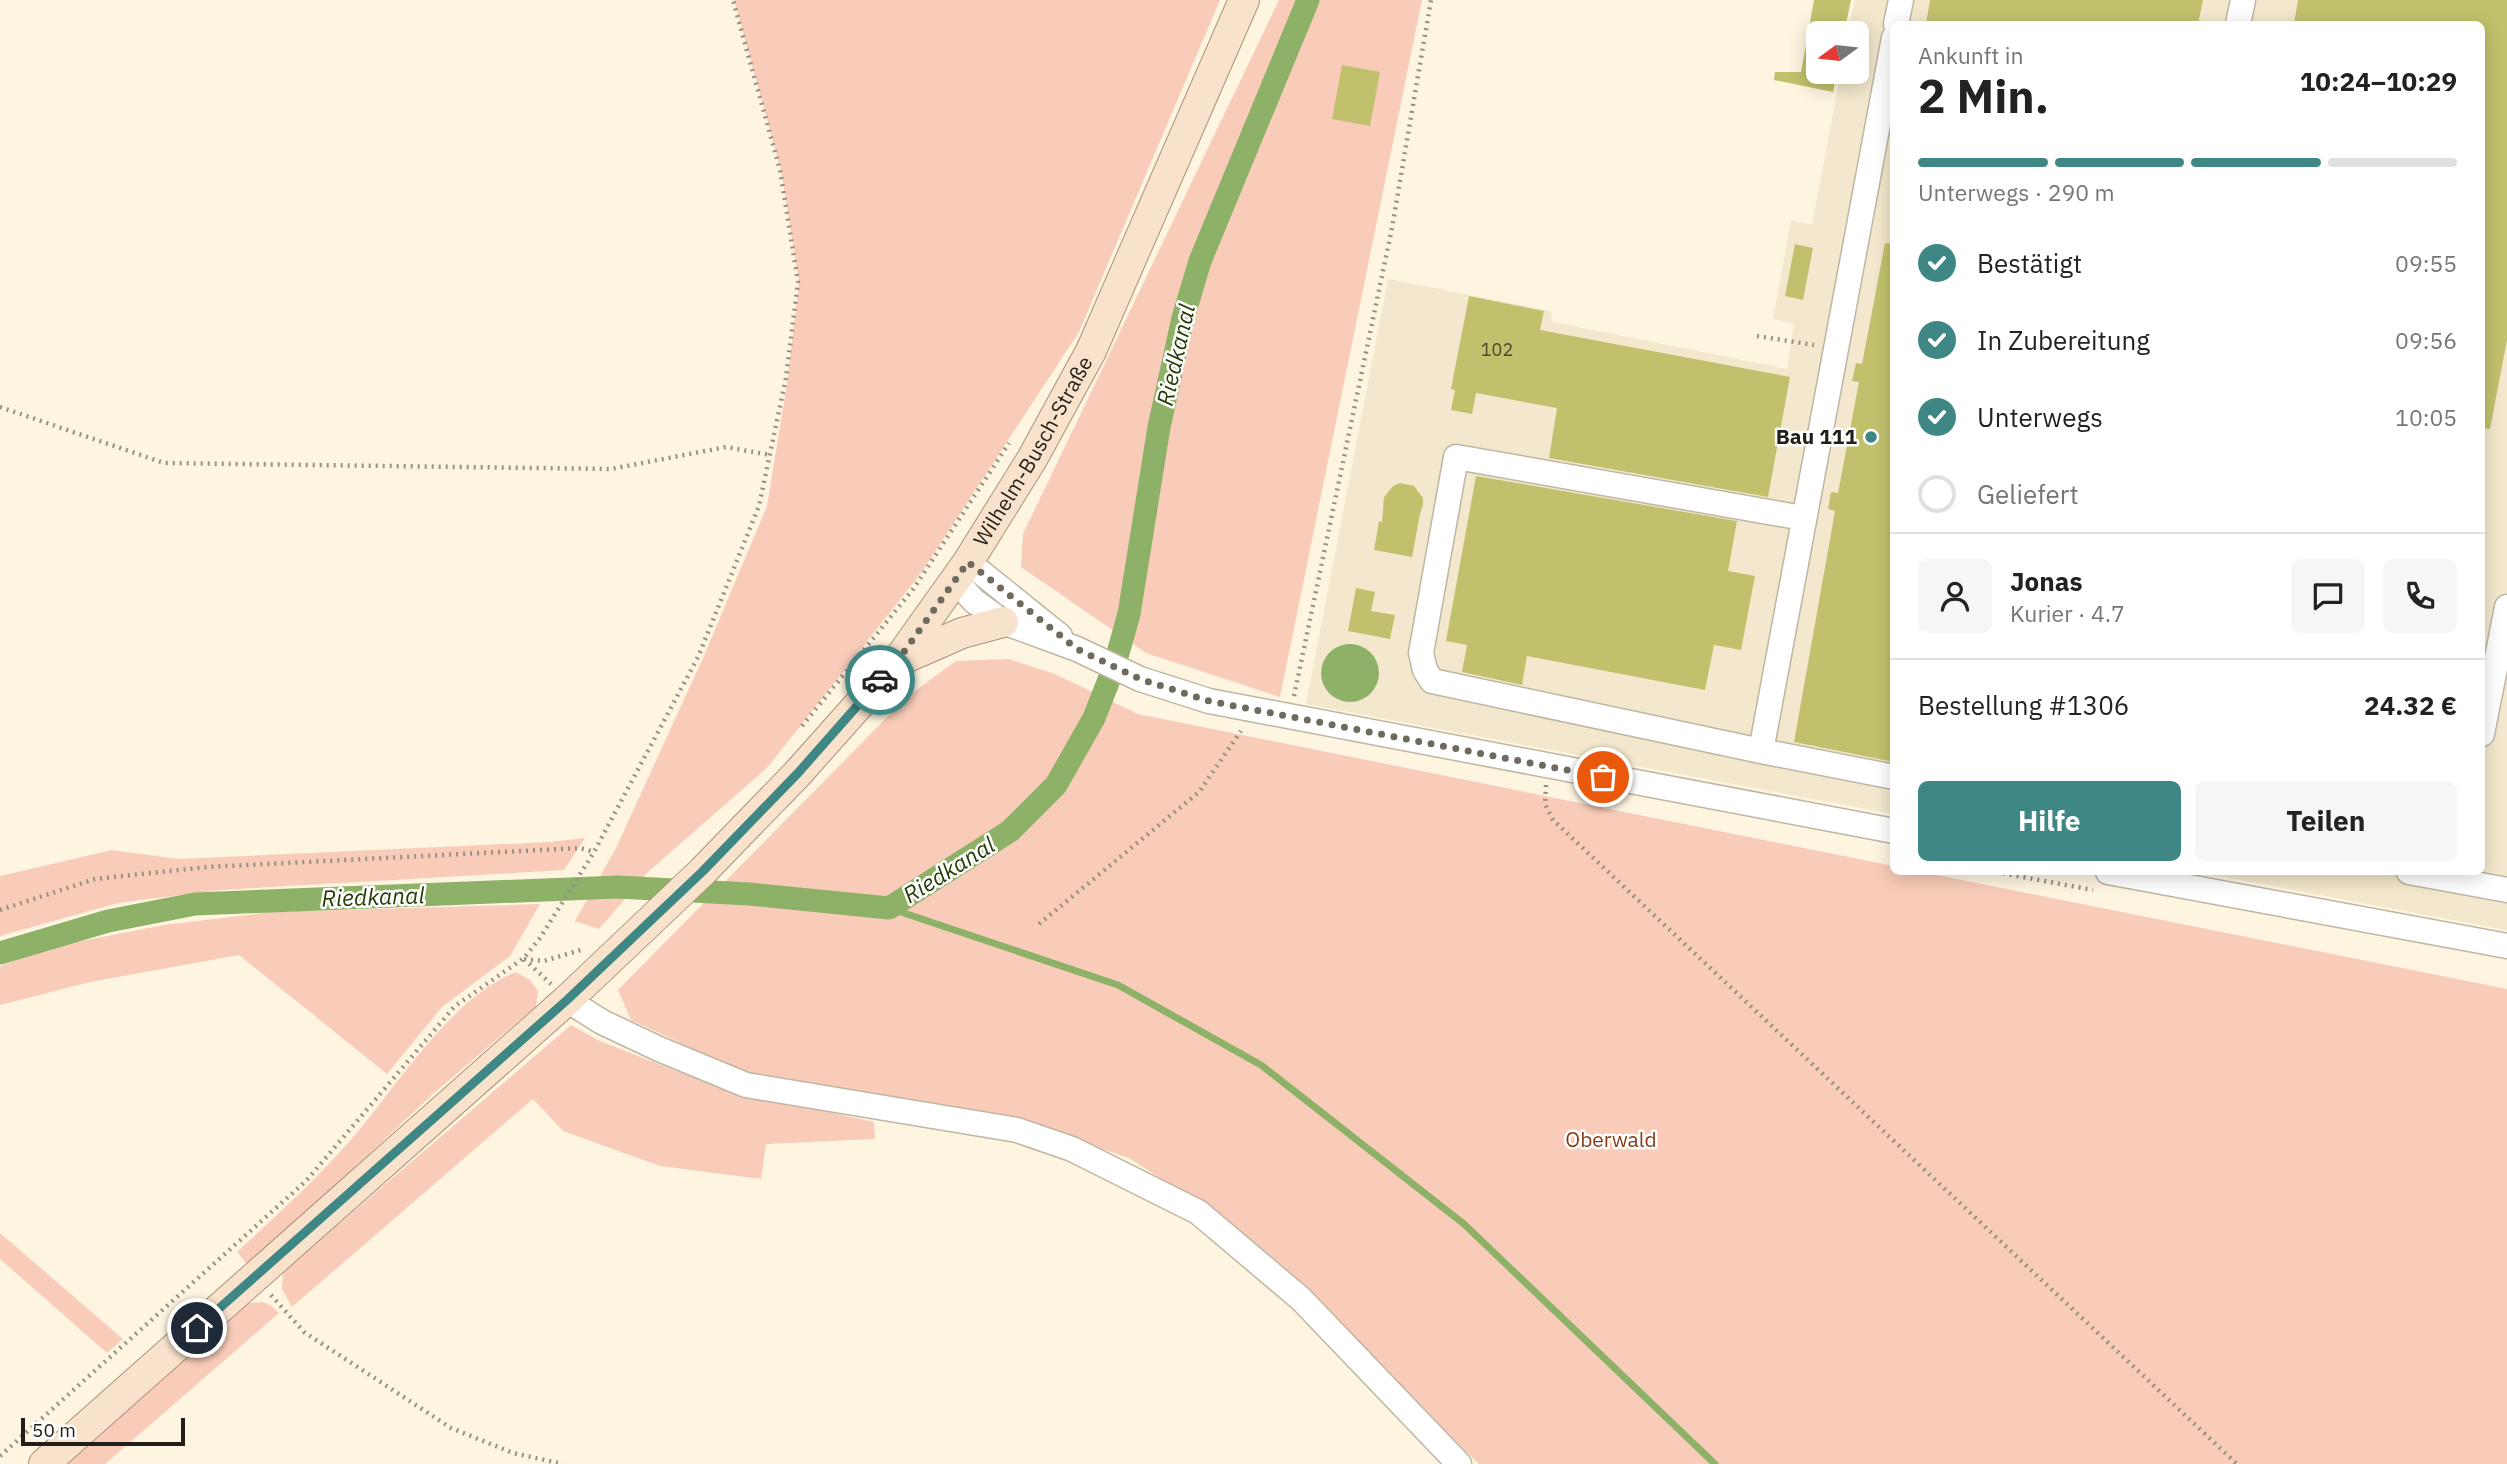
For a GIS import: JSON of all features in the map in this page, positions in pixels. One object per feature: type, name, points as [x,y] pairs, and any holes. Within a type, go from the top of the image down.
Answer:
[{"type":"main road","name":"Wilhelm-Busch-Straße","points":[[44,1464],[567,1000],[703,871],[798,773],[896,663],[962,571],[1032,459],[1091,351],[1244,0]]},
{"type":"main road","points":[[896,663],[962,634],[1003,622]]},
{"type":"street","points":[[1897,21],[1901,0]]},
{"type":"street","points":[[2239,21],[2243,0]]},
{"type":"street","points":[[1761,751],[1890,59]]},
{"type":"street","points":[[1803,518],[1456,457],[1421,653],[1425,670],[1432,681],[1890,776]]},
{"type":"street","points":[[962,571],[974,601],[1003,622],[1077,649],[1140,679],[1209,701],[1890,830]]},
{"type":"street","points":[[962,571],[1077,649]]},
{"type":"street","points":[[2485,719],[2507,607]]},
{"type":"street","points":[[2124,875],[2507,946]]},
{"type":"street","points":[[2453,875],[2507,890]]},
{"type":"street","points":[[567,1000],[602,1022],[746,1086],[1017,1130],[1072,1149],[1198,1212],[1301,1299],[1459,1464]]},
{"type":"path","points":[[0,1456],[306,1181],[455,1006],[524,958],[540,938],[594,852],[698,657],[759,506],[786,378],[798,282],[780,170],[733,0]]},
{"type":"path","points":[[1289,717],[1392,228],[1431,0]]},
{"type":"path","points":[[1757,336],[1835,349]]},
{"type":"path","points":[[0,407],[164,463],[611,470],[726,447],[770,455]]},
{"type":"path","points":[[794,737],[914,588],[1012,438]]},
{"type":"path","points":[[1039,924],[1199,792],[1241,731]]},
{"type":"path","points":[[1550,767],[1545,804],[1553,820],[2236,1464]]},
{"type":"path","points":[[0,909],[95,879],[195,868],[580,848],[594,852]]},
{"type":"path","points":[[524,958],[544,961],[590,948]]},
{"type":"path","points":[[524,958],[567,1000]]},
{"type":"path","points":[[255,1278],[304,1332],[451,1428],[513,1453],[563,1464]]},
{"type":"shaded area","points":[[1855,0],[2507,0],[2507,930],[2213,875],[2485,875],[2485,21],[1890,21],[1890,813],[1306,704],[1388,279],[1551,311],[1553,322],[1787,369],[1794,324],[1773,319],[1791,221],[1812,224],[1839,84],[1869,84],[1869,21],[1851,21]]},
{"type":"shaded area","points":[[1350,644],[1371,652],[1379,673],[1371,694],[1350,702],[1329,694],[1321,673],[1329,652]]},
{"type":"green space","points":[[734,0],[1220,0],[1079,332],[921,573],[767,768],[648,872],[599,929],[575,921],[616,848],[703,658],[767,506],[788,377],[799,282],[781,170]]},
{"type":"green space","points":[[1279,0],[1422,0],[1280,697],[1146,653],[1021,567],[1023,534]]},
{"type":"green space","name":"Oberwald","points":[[1008,659],[1055,674],[1138,714],[1890,865],[1890,875],[1937,875],[2507,989],[2507,1464],[1479,1464],[1233,1225],[1129,1158],[1012,1119],[745,1073],[631,1020],[618,990],[908,696],[956,661]]},
{"type":"green space","points":[[585,838],[564,870],[220,890],[118,903],[0,936],[0,876],[112,850],[178,859],[550,842]]},
{"type":"green space","points":[[540,904],[510,956],[442,1007],[387,1074],[239,955],[90,982],[0,1005],[0,966],[51,947],[164,925],[272,912]]},
{"type":"green space","points":[[516,972],[530,980],[538,991],[536,1006],[433,1094],[249,1266],[237,1252],[341,1151],[408,1067],[449,1021],[493,984]]},
{"type":"green space","points":[[571,1025],[600,1041],[720,1088],[874,1122],[875,1139],[766,1144],[761,1179],[660,1166],[563,1131],[533,1099],[292,1307],[282,1289],[283,1272]]},
{"type":"green space","points":[[0,1233],[123,1339],[107,1353],[0,1259]]},
{"type":"green space","points":[[263,1302],[279,1313],[105,1464],[66,1464],[248,1303]]},
{"type":"building","points":[[1814,0],[1851,0],[1847,21],[1810,21]]},
{"type":"building","points":[[1930,0],[2203,0],[2199,21],[1926,21]]},
{"type":"building","points":[[2298,0],[2507,0],[2507,340],[2490,429],[2485,428],[2485,21],[2294,21]]},
{"type":"building","points":[[1806,44],[1806,84],[1835,84],[1833,92],[1774,80],[1775,72],[1801,72]]},
{"type":"building","points":[[1342,65],[1380,72],[1370,126],[1332,119]]},
{"type":"building","name":"Bau 111","points":[[1885,243],[1890,244],[1890,761],[1794,742],[1835,511],[1828,509],[1831,492],[1838,493],[1859,382],[1852,381],[1856,363],[1862,364]]},
{"type":"building","points":[[1795,244],[1813,248],[1803,300],[1785,296]]},
{"type":"building","points":[[1469,296],[1544,311],[1540,330],[1790,377],[1768,497],[1549,458],[1557,408],[1476,393],[1472,414],[1451,410],[1455,390],[1451,389]]},
{"type":"building","points":[[1476,476],[1737,521],[1728,571],[1755,576],[1741,650],[1714,645],[1705,690],[1527,656],[1522,685],[1462,672],[1467,645],[1446,641]]},
{"type":"building","points":[[1400,483],[1414,486],[1423,498],[1412,557],[1374,550],[1379,521],[1382,522],[1384,497],[1393,486]]},
{"type":"building","points":[[1356,588],[1375,592],[1371,611],[1395,615],[1390,639],[1348,631]]},
{"type":"waterway","name":"Riedkanal","points":[[0,953],[108,921],[195,904],[618,887],[749,894],[889,908],[1010,831],[1056,785],[1094,718],[1114,667],[1129,614],[1159,427],[1183,318],[1200,261],[1308,0]]},
{"type":"waterway","points":[[889,908],[1118,985],[1261,1065],[1464,1224],[1715,1464]]},
{"type":"way so far","points":[[880,680],[896,663],[968,562],[1077,649],[1140,679],[1209,701],[1603,777]]},
{"type":"place","name":"Bau 111","points":[[1871,437]]},
{"type":"route","points":[[197,1328],[567,1000],[703,871],[798,773],[880,680]]}]
